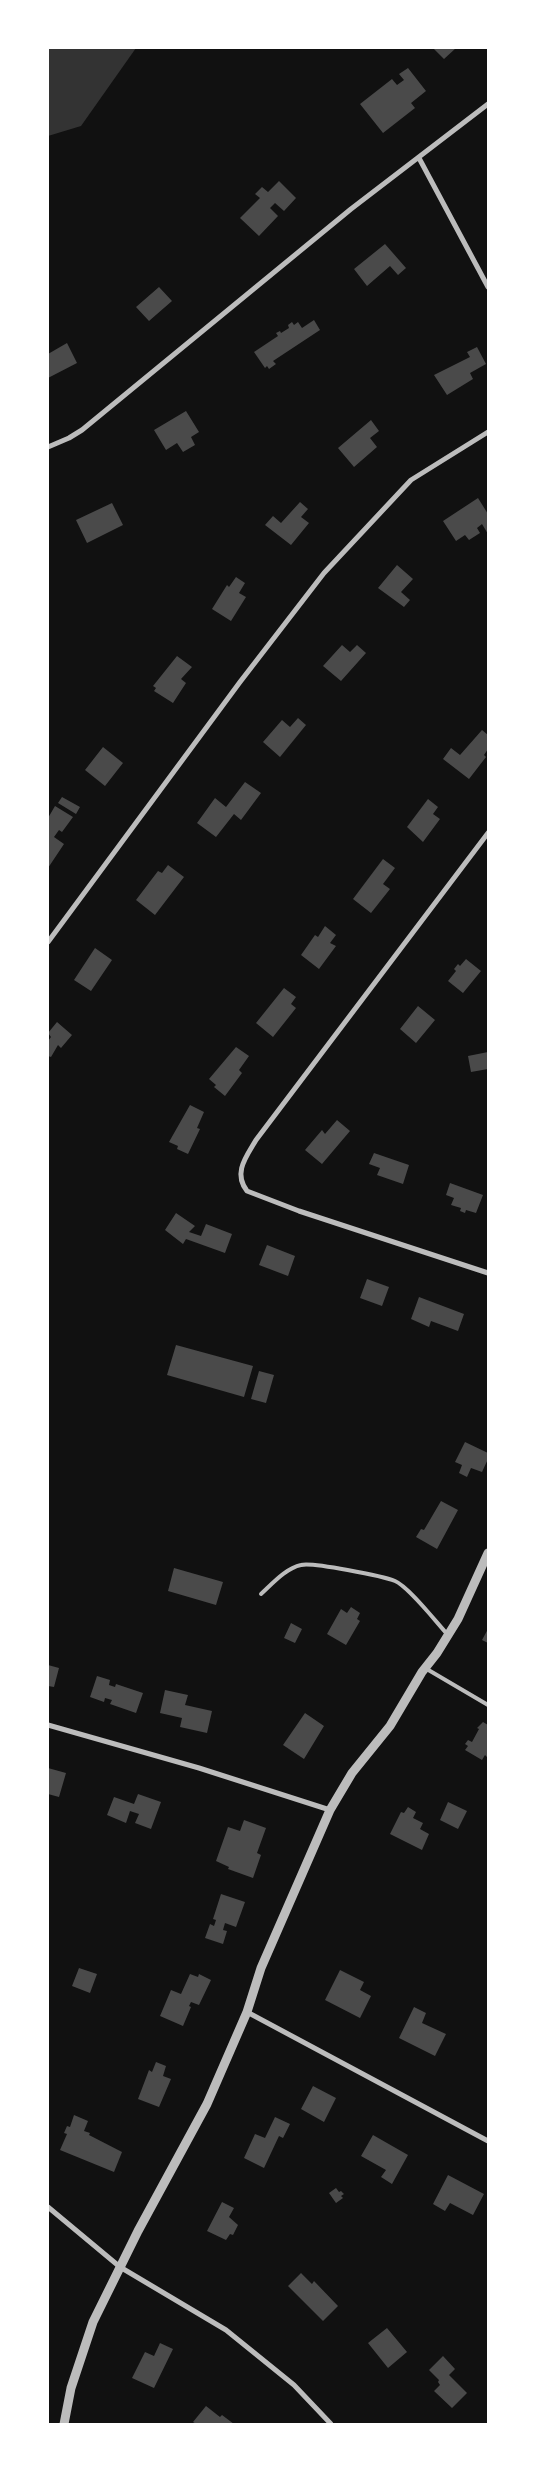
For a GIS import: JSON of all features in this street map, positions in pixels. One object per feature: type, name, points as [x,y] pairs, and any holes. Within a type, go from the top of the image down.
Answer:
[{"type":"street","points":[[48,447],[82,430],[344,215],[488,104]]},
{"type":"street","points":[[419,158],[488,286]]},
{"type":"street","points":[[48,942],[240,682],[324,573],[411,480],[488,432]]},
{"type":"street","points":[[488,833],[256,1140],[240,1167],[242,1184],[247,1191],[299,1211],[488,1273]]},
{"type":"street","points":[[64,2424],[71,2388],[93,2322],[207,2104],[247,2012],[260,1968],[330,1810],[352,1773],[390,1726],[425,1668],[448,1635],[488,1553]]},
{"type":"street","points":[[48,1725],[199,1768],[330,1810]]},
{"type":"street","points":[[247,2012],[488,2141]]},
{"type":"street","points":[[48,2207],[120,2268],[226,2330],[294,2385],[331,2424]]},
{"type":"lane","points":[[261,1594],[278,1578],[301,1564],[316,1565],[395,1581],[409,1592],[448,1635]]},
{"type":"lane","points":[[425,1668],[488,1705]]},
{"type":"shaded area","points":[[48,48],[136,48],[81,126],[48,136]]},
{"type":"building","points":[[433,48],[456,48],[444,59]]},
{"type":"building","points":[[408,68],[426,91],[411,103],[415,108],[383,133],[360,104],[392,79],[397,85],[404,80],[399,74]]},
{"type":"building","points":[[279,181],[296,198],[284,211],[275,203],[270,208],[278,216],[259,236],[240,218],[260,198],[255,194],[262,187],[268,192]]},
{"type":"building","points":[[385,244],[406,268],[398,275],[390,266],[367,286],[354,269]]},
{"type":"building","points":[[159,287],[172,301],[149,321],[136,307]]},
{"type":"building","points":[[314,320],[320,330],[273,361],[276,364],[269,369],[267,366],[265,368],[254,352],[278,336],[276,333],[280,331],[281,333],[289,328],[288,325],[292,322],[294,325],[298,322],[302,328]]},
{"type":"building","points":[[67,343],[77,363],[48,378],[48,354]]},
{"type":"building","points":[[477,347],[486,364],[470,373],[473,379],[447,395],[434,375],[470,357],[467,352]]},
{"type":"building","points":[[186,411],[199,432],[191,437],[195,445],[183,452],[177,443],[166,450],[154,430]]},
{"type":"building","points":[[371,420],[379,431],[370,438],[377,447],[354,467],[338,448]]},
{"type":"building","points":[[478,498],[488,514],[488,534],[482,524],[477,528],[480,533],[469,540],[465,535],[456,541],[443,521]]},
{"type":"building","points":[[300,502],[308,509],[301,517],[309,523],[291,545],[265,525],[273,516],[281,523]]},
{"type":"building","points":[[112,503],[123,525],[87,543],[76,520]]},
{"type":"building","points":[[397,565],[413,579],[401,592],[410,600],[404,607],[378,588]]},
{"type":"building","points":[[236,577],[245,583],[239,593],[246,597],[231,621],[212,609],[227,585],[229,587]]},
{"type":"building","points":[[342,645],[350,652],[357,645],[366,653],[341,681],[323,666]]},
{"type":"building","points":[[177,656],[192,667],[181,679],[186,683],[173,703],[154,691],[156,688],[153,686]]},
{"type":"building","points":[[298,718],[306,725],[280,757],[263,742],[282,720],[290,727]]},
{"type":"building","points":[[482,730],[488,735],[488,749],[484,755],[486,757],[469,779],[443,759],[451,748],[460,755]]},
{"type":"building","points":[[103,747],[123,763],[105,786],[85,770]]},
{"type":"building","points":[[245,782],[261,793],[241,820],[234,814],[216,837],[197,823],[215,798],[226,807]]},
{"type":"building","points":[[62,797],[80,807],[76,814],[58,803]]},
{"type":"building","points":[[428,799],[438,807],[433,814],[440,819],[423,842],[407,827]]},
{"type":"building","points":[[55,806],[73,817],[62,832],[59,830],[54,837],[64,844],[48,868],[48,818]]},
{"type":"building","points":[[383,859],[395,868],[383,884],[390,889],[371,913],[353,899]]},
{"type":"building","points":[[168,865],[184,877],[155,915],[136,900],[158,871],[162,873]]},
{"type":"building","points":[[325,926],[336,935],[330,943],[336,946],[319,969],[301,955],[315,935],[318,937]]},
{"type":"building","points":[[95,948],[112,960],[91,991],[74,980]]},
{"type":"building","points":[[466,959],[481,971],[463,993],[448,981],[456,971],[454,969],[458,964],[460,966]]},
{"type":"building","points":[[284,988],[296,997],[291,1004],[296,1008],[273,1037],[256,1023]]},
{"type":"building","points":[[418,1006],[435,1020],[416,1043],[400,1029]]},
{"type":"building","points":[[57,1022],[72,1035],[61,1048],[58,1045],[51,1057],[48,1056],[48,1041],[51,1037],[48,1033]]},
{"type":"building","points":[[236,1047],[249,1056],[239,1070],[242,1073],[225,1096],[214,1087],[216,1085],[209,1079]]},
{"type":"building","points":[[488,1052],[488,1069],[471,1072],[468,1056]]},
{"type":"building","points":[[190,1105],[204,1112],[197,1128],[200,1129],[188,1154],[177,1149],[178,1146],[169,1142]]},
{"type":"building","points":[[337,1120],[350,1131],[322,1164],[305,1150],[322,1130],[325,1134]]},
{"type":"building","points":[[374,1153],[409,1165],[403,1184],[377,1175],[380,1168],[369,1164]]},
{"type":"building","points":[[450,1183],[483,1195],[476,1213],[466,1210],[465,1213],[460,1211],[461,1208],[451,1205],[454,1198],[446,1195]]},
{"type":"building","points":[[176,1213],[195,1226],[189,1232],[201,1236],[206,1224],[232,1234],[225,1253],[186,1239],[183,1244],[165,1230]]},
{"type":"building","points":[[267,1245],[295,1256],[288,1276],[259,1265]]},
{"type":"building","points":[[367,1279],[389,1287],[382,1306],[360,1298]]},
{"type":"building","points":[[419,1297],[464,1314],[458,1331],[431,1321],[429,1327],[411,1319]]},
{"type":"building","points":[[176,1345],[253,1366],[244,1397],[167,1375]]},
{"type":"building","points":[[259,1371],[274,1375],[266,1403],[251,1399]]},
{"type":"building","points":[[465,1442],[488,1453],[488,1459],[482,1472],[471,1468],[467,1477],[459,1473],[462,1465],[455,1462]]},
{"type":"building","points":[[441,1501],[458,1510],[437,1549],[416,1537],[421,1529],[424,1530]]},
{"type":"building","points":[[174,1568],[223,1582],[216,1605],[168,1591]]},
{"type":"building","points":[[351,1607],[360,1613],[357,1619],[360,1621],[346,1645],[327,1634],[341,1609],[347,1613]]},
{"type":"building","points":[[291,1623],[302,1629],[295,1643],[284,1638]]},
{"type":"building","points":[[488,1629],[488,1643],[482,1640]]},
{"type":"building","points":[[48,1665],[59,1668],[54,1687],[48,1686]]},
{"type":"building","points":[[97,1676],[110,1680],[109,1685],[115,1687],[116,1684],[143,1693],[136,1713],[110,1704],[112,1700],[105,1698],[104,1702],[90,1697]]},
{"type":"building","points":[[165,1690],[188,1695],[185,1705],[212,1711],[207,1733],[180,1727],[182,1718],[160,1713]]},
{"type":"building","points":[[305,1713],[324,1726],[304,1759],[283,1745]]},
{"type":"building","points":[[483,1722],[488,1725],[488,1758],[485,1755],[482,1760],[465,1750],[468,1746],[465,1744],[468,1740],[472,1742],[479,1729],[477,1728]]},
{"type":"building","points":[[48,1768],[66,1773],[59,1797],[48,1794]]},
{"type":"building","points":[[138,1794],[161,1802],[151,1829],[135,1823],[139,1814],[130,1811],[126,1823],[107,1815],[114,1797],[134,1804]]},
{"type":"building","points":[[448,1802],[467,1811],[458,1829],[440,1820]]},
{"type":"building","points":[[408,1807],[416,1812],[413,1818],[423,1823],[420,1829],[429,1834],[422,1850],[390,1834],[401,1812],[404,1813]]},
{"type":"building","points":[[244,1820],[266,1828],[257,1853],[261,1855],[253,1878],[228,1869],[229,1867],[216,1861],[228,1827],[240,1831]]},
{"type":"building","points":[[221,1894],[245,1902],[236,1927],[225,1923],[223,1930],[227,1931],[223,1944],[205,1938],[210,1924],[214,1926],[216,1920],[213,1919]]},
{"type":"building","points":[[79,1968],[97,1974],[90,1993],[72,1986]]},
{"type":"building","points":[[340,1970],[364,1982],[360,1990],[371,1996],[360,2018],[325,2000]]},
{"type":"building","points":[[190,1974],[198,1977],[199,1974],[211,1980],[199,2005],[191,2002],[189,2006],[191,2007],[183,2026],[160,2016],[171,1990],[181,1994]]},
{"type":"building","points":[[414,2007],[426,2013],[422,2023],[446,2034],[435,2056],[399,2038]]},
{"type":"building","points":[[156,2062],[166,2066],[163,2076],[171,2079],[159,2107],[138,2099],[149,2070],[152,2072]]},
{"type":"building","points":[[313,2086],[336,2098],[324,2122],[301,2109]]},
{"type":"building","points":[[74,2115],[88,2121],[84,2131],[90,2133],[89,2135],[122,2152],[114,2172],[60,2150],[67,2134],[64,2133],[67,2126],[70,2127]]},
{"type":"building","points":[[275,2117],[290,2124],[283,2138],[279,2136],[264,2168],[244,2158],[255,2134],[265,2138]]},
{"type":"building","points":[[373,2135],[408,2155],[392,2184],[381,2177],[386,2170],[361,2156]]},
{"type":"building","points":[[448,2175],[484,2194],[473,2215],[450,2203],[445,2211],[433,2204]]},
{"type":"building","points":[[336,2188],[344,2194],[341,2196],[343,2198],[336,2203],[329,2193]]},
{"type":"building","points":[[222,2202],[234,2208],[229,2217],[238,2225],[233,2235],[230,2234],[226,2240],[207,2231]]},
{"type":"building","points":[[301,2273],[312,2284],[314,2281],[338,2306],[323,2321],[288,2286]]},
{"type":"building","points":[[387,2328],[407,2352],[388,2368],[368,2343]]},
{"type":"building","points":[[160,2343],[173,2349],[154,2388],[132,2378],[145,2352],[154,2356]]},
{"type":"building","points":[[443,2356],[455,2369],[449,2375],[467,2393],[452,2408],[434,2391],[440,2385],[439,2380],[429,2370]]},
{"type":"building","points":[[206,2406],[220,2417],[222,2415],[234,2424],[196,2424],[193,2422]]}]
